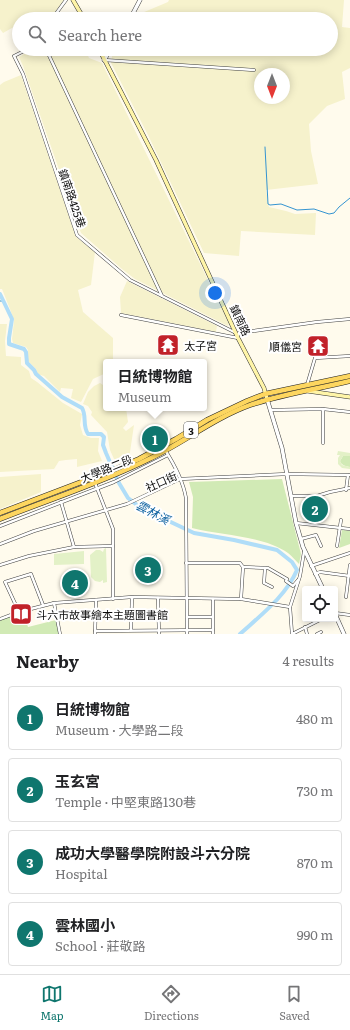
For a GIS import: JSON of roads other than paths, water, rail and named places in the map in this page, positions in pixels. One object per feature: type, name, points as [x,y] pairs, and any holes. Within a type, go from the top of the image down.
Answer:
[{"type":"main road","points":[[72,0],[80,12]]},
{"type":"main road","name":"鎮南路","points":[[102,56],[156,160],[266,397]]},
{"type":"main road","name":"大學路二段","points":[[307,388],[350,376]]},
{"type":"main road","name":"大學路二段","points":[[0,519],[68,490],[95,482],[119,470],[166,451],[230,411],[266,397],[350,381]]},
{"type":"main road","points":[[307,388],[350,397]]},
{"type":"main road","name":"大學路二段","points":[[0,513],[111,474]]},
{"type":"street","points":[[57,12],[66,0]]},
{"type":"street","points":[[134,12],[140,0]]},
{"type":"street","name":"鎮南路425巷","points":[[14,56],[23,74],[77,235],[130,280],[238,336]]},
{"type":"street","points":[[49,56],[163,296]]},
{"type":"street","points":[[107,56],[104,60],[254,70]]},
{"type":"street","points":[[121,315],[238,336],[240,333],[350,319]]},
{"type":"street","points":[[307,388],[315,358],[350,356]]},
{"type":"street","name":"鎮南路","points":[[266,397],[282,448],[296,523],[304,552],[321,586]]},
{"type":"street","points":[[270,410],[323,409],[350,412]]},
{"type":"street","points":[[323,409],[323,444]]},
{"type":"street","points":[[166,451],[185,490],[186,498],[187,634]]},
{"type":"street","name":"大學路二段","points":[[0,526],[123,478],[166,451]]},
{"type":"street","name":"社口街","points":[[0,544],[34,531],[127,504],[180,479],[287,474],[349,475]]},
{"type":"street","points":[[346,490],[349,475]]},
{"type":"street","points":[[95,482],[113,529],[113,599]]},
{"type":"street","points":[[291,496],[317,496],[350,488]]},
{"type":"street","points":[[61,502],[74,547]]},
{"type":"street","points":[[337,546],[341,520]]},
{"type":"street","points":[[296,523],[350,528]]},
{"type":"street","points":[[301,539],[316,535],[321,546]]},
{"type":"street","points":[[0,565],[29,556],[74,547],[113,546]]},
{"type":"street","points":[[304,552],[290,607],[292,634],[316,622]]},
{"type":"street","points":[[311,566],[350,553]]},
{"type":"street","points":[[186,563],[240,564],[242,567],[265,568],[287,579],[286,581],[293,585],[298,580]]},
{"type":"street","points":[[346,597],[350,565]]},
{"type":"street","points":[[241,599],[242,567]]},
{"type":"street","points":[[265,568],[264,582],[272,587]]},
{"type":"street","points":[[315,574],[320,572],[349,575]]},
{"type":"street","points":[[19,612],[5,582],[31,574],[43,605]]},
{"type":"street","points":[[131,630],[132,597]]},
{"type":"street","points":[[0,620],[19,612],[54,603],[132,597],[241,599],[290,607]]},
{"type":"street","points":[[158,598],[159,634]]},
{"type":"street","points":[[213,598],[213,634]]},
{"type":"street","points":[[96,600],[95,632],[131,630],[212,630]]},
{"type":"street","points":[[54,603],[60,634]]},
{"type":"street","points":[[338,613],[350,615]]},
{"type":"street","points":[[187,617],[212,617]]},
{"type":"street","points":[[338,620],[344,634]]},
{"type":"street","points":[[305,627],[308,634]]},
{"type":"street","points":[[317,634],[321,632]]},
{"type":"waterway","points":[[265,147],[268,204],[281,204],[297,210],[314,209],[329,214],[334,213],[350,198]]},
{"type":"waterway","name":"雲林溪","points":[[0,294],[12,319],[9,344],[24,349],[26,352],[27,363],[36,374],[62,397],[82,408],[86,431],[88,434],[101,434],[104,437],[103,445],[106,453],[119,483],[128,498],[141,508],[194,533],[277,550],[292,562],[297,570],[280,597],[240,634]]},
{"type":"place","name":"太子宮","points":[[168,345]]},
{"type":"place","name":"順儀宮","points":[[318,346]]},
{"type":"place","name":"日統博物館","points":[[155,439]]},
{"type":"place","name":"玉玄宮","points":[[315,509]]},
{"type":"place","name":"成功大學醫學院附設斗六分院","points":[[148,570]]},
{"type":"place","name":"雲林國小","points":[[75,583]]},
{"type":"place","name":"斗六市故事繪本主題圖書館","points":[[21,614]]}]
